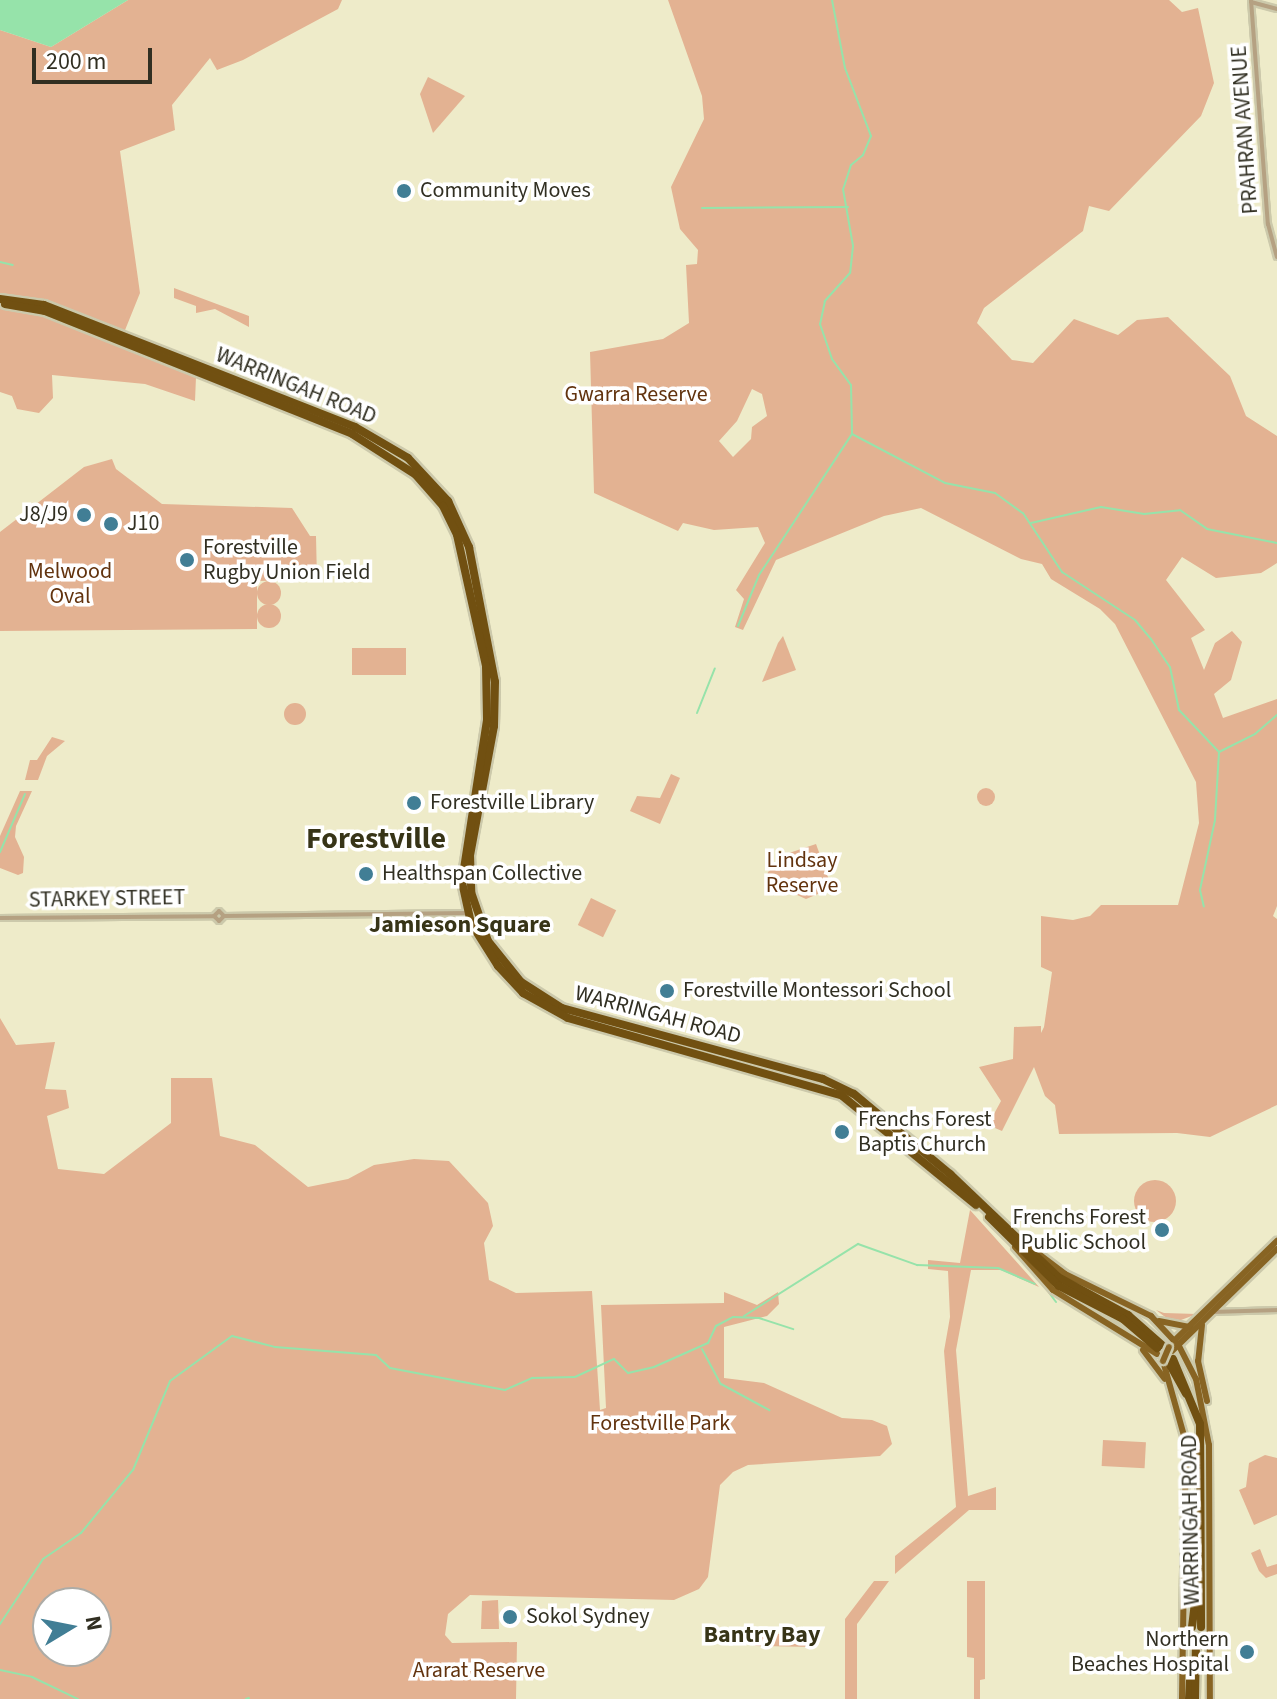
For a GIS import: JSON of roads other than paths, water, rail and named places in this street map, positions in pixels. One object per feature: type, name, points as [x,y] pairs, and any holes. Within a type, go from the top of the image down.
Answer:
[{"type":"highway","name":"WARRINGAH ROAD","points":[[0,301],[45,311],[373,435],[408,458],[441,498],[469,547],[495,671],[495,716],[480,781],[470,864],[472,912],[510,971],[560,1011],[833,1087],[869,1103],[1059,1286],[1123,1319],[1167,1352],[1196,1425],[1196,1636]]},
{"type":"highway","name":"WARRINGAH ROAD","points":[[948,1177],[1018,1237],[1058,1277],[1128,1315],[1167,1352],[1200,1424],[1195,1699]]},
{"type":"main road","name":"WARRINGAH ROAD","points":[[1005,1234],[1046,1284],[1136,1341],[1167,1352]]},
{"type":"main road","name":"WARRINGAH ROAD","points":[[1018,1237],[1065,1274],[1151,1316],[1167,1352],[1201,1393],[1209,1445],[1196,1636],[1182,1699]]},
{"type":"main road","points":[[1167,1352],[1277,1241]]},
{"type":"main road","points":[[1167,1352],[1203,1322],[1277,1249]]},
{"type":"main road","points":[[1151,1316],[1176,1328],[1190,1327]]},
{"type":"main road","points":[[1203,1322],[1198,1361],[1209,1412],[1209,1445]]},
{"type":"main road","points":[[1136,1341],[1172,1388]]},
{"type":"main road","name":"WARRINGAH ROAD","points":[[1167,1352],[1172,1388],[1186,1443],[1196,1636],[1210,1699]]},
{"type":"street","points":[[1251,1],[1277,9]]},
{"type":"street","name":"PRAHRAN AVENUE","points":[[1251,1],[1268,224],[1277,257]]},
{"type":"street","name":"STARKEY STREET","points":[[0,918],[214,916],[219,921],[224,916],[289,916],[293,921],[297,916],[472,912]]},
{"type":"street","points":[[1213,1312],[1277,1310]]},
{"type":"waterway","points":[[832,0],[845,68],[871,136],[863,155],[851,165],[843,189],[853,246],[850,273],[825,301],[820,324],[832,359],[851,385],[852,434],[945,483],[995,493],[1023,513],[1062,572],[1135,620],[1151,639],[1170,667],[1179,710],[1219,752],[1215,820],[1200,890],[1204,907]]},
{"type":"waterway","points":[[702,208],[848,207]]},
{"type":"waterway","points":[[0,262],[13,265]]},
{"type":"waterway","points":[[738,626],[759,575],[852,434]]},
{"type":"waterway","points":[[1031,523],[1101,507],[1144,514],[1180,510],[1207,529],[1277,543]]},
{"type":"waterway","points":[[697,713],[715,668]]},
{"type":"waterway","points":[[1219,752],[1255,734],[1277,715]]},
{"type":"waterway","points":[[0,852],[25,794]]},
{"type":"waterway","points":[[744,1316],[858,1244],[917,1265],[998,1268],[1035,1284]]},
{"type":"waterway","points":[[1050,1294],[1056,1302]]},
{"type":"waterway","points":[[0,1624],[43,1559],[81,1533],[133,1470],[170,1381],[232,1336],[275,1347],[376,1355],[390,1368],[505,1390],[532,1378],[575,1377],[614,1359],[628,1373],[654,1367],[708,1343],[716,1326],[733,1317],[759,1318],[793,1329]]},
{"type":"waterway","points":[[702,1349],[721,1384],[769,1410]]},
{"type":"waterway","points":[[0,1670],[32,1677],[78,1699]]},
{"type":"tunnel","points":[[1192,1627],[1192,1646]]},
{"type":"tunnel","points":[[1200,1645],[1201,1627]]},
{"type":"place","name":"Community Moves","points":[[404,191]]},
{"type":"place","name":"J8/J9","points":[[84,515]]},
{"type":"place","name":"J10","points":[[111,524]]},
{"type":"place","name":"Forestville Rugby Union Field","points":[[187,560]]},
{"type":"place","name":"Forestville Library","points":[[414,803]]},
{"type":"place","name":"Healthspan Collective","points":[[366,874]]},
{"type":"place","name":"Forestville Montessori School","points":[[667,991]]},
{"type":"place","name":"Frenchs Forest Baptis Church","points":[[842,1132]]},
{"type":"place","name":"Frenchs Forest Public School","points":[[1162,1230]]},
{"type":"place","name":"Sokol Sydney","points":[[510,1617]]},
{"type":"place","name":"Northern Beaches Hospital","points":[[1247,1652]]},
{"type":"district","name":"Forestville","points":[[376,839]]},
{"type":"district","name":"Jamieson Square","points":[[460,925]]},
{"type":"district","name":"Bantry Bay","points":[[762,1635]]},
{"type":"park label","name":"Gwarra Reserve","points":[[636,395]]},
{"type":"park label","name":"Melwood Oval","points":[[70,584]]},
{"type":"park label","name":"Lindsay Reserve","points":[[802,872]]},
{"type":"park label","name":"Forestville Park","points":[[660,1424]]},
{"type":"park label","name":"Ararat Reserve","points":[[479,1671]]}]
